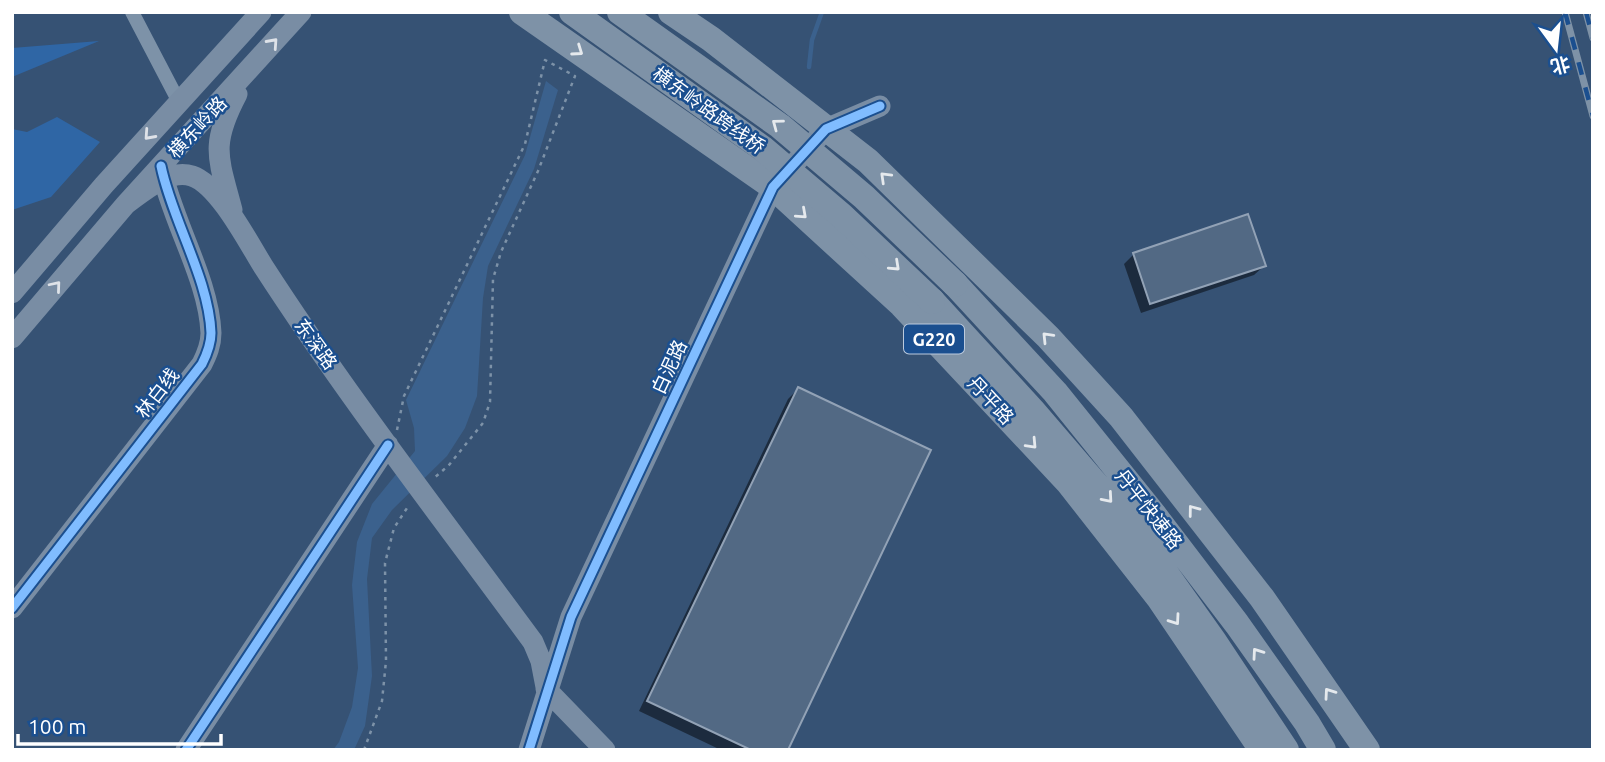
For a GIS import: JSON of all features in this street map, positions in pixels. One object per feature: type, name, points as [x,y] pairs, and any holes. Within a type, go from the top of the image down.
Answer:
[{"type":"highway","name":"丹平路","points":[[523,12],[773,187],[902,305],[1068,482],[1159,598],[1201,659],[1274,743]]},
{"type":"highway","name":"横东岭路跨线桥","points":[[572,12],[762,148],[842,216],[932,302]]},
{"type":"highway","name":"横东岭路跨线桥","points":[[620,12],[780,126],[864,197],[955,284]]},
{"type":"highway","points":[[671,12],[711,39],[868,161],[1048,337],[1121,417],[1262,598],[1367,750]]},
{"type":"highway","name":"丹平快速路","points":[[955,284],[1055,392],[1146,504],[1237,624],[1323,750]]},
{"type":"highway","name":"丹平快速路","points":[[932,302],[1032,411],[1135,530],[1274,743]]},
{"type":"highway","points":[[1262,598],[1307,723]]},
{"type":"street","points":[[132,12],[179,102]]},
{"type":"street","name":"横东岭路","points":[[12,293],[261,12]]},
{"type":"street","name":"横东岭路","points":[[12,338],[126,204],[162,173],[301,12]]},
{"type":"street","name":"东深路","points":[[235,223],[218,153],[224,119],[248,71]]},
{"type":"street","name":"白泥路","points":[[529,750],[546,689],[571,617],[773,187],[826,129],[880,106]]},
{"type":"street","name":"东深路","points":[[162,173],[190,175],[203,181],[235,223],[294,314],[421,489]]},
{"type":"street","name":"林白线","points":[[12,608],[202,364],[209,349],[211,333],[204,294],[162,173]]},
{"type":"street","points":[[186,750],[394,454]]},
{"type":"street","points":[[421,489],[533,642],[541,661],[546,689],[605,750]]},
{"type":"path","points":[[364,750],[382,701],[386,661],[385,563],[394,527],[421,489],[468,444],[483,423],[490,402],[493,279],[501,253],[538,171],[575,76],[545,60],[525,144],[404,396],[394,454]]},
{"type":"shaded area","points":[[99,41],[12,77],[12,48]]},
{"type":"shaded area","points":[[546,81],[558,90],[534,169],[488,266],[483,298],[477,396],[465,428],[447,456],[392,510],[372,538],[367,579],[372,676],[365,726],[354,750],[333,750],[339,742],[352,707],[358,668],[352,585],[357,542],[372,504],[415,451],[414,428],[406,400],[525,155]]},
{"type":"shaded area","points":[[57,117],[100,142],[51,197],[12,210],[12,129],[27,132]]},
{"type":"building","points":[[1248,214],[1266,266],[1150,304],[1133,253]]},
{"type":"building","points":[[798,387],[931,450],[788,750],[751,750],[647,701]]},
{"type":"waterway","points":[[809,67],[812,40],[822,12]]},
{"type":"railway","points":[[1565,12],[1593,116]]},
{"type":"railway","points":[[1586,12],[1593,38]]},
{"type":"cycle path","points":[[529,750],[571,617],[773,187],[826,129],[880,106]]},
{"type":"cycle path","points":[[12,608],[202,364],[208,349],[211,333],[204,292],[161,166]]},
{"type":"cycle path","points":[[186,750],[388,445]]}]
